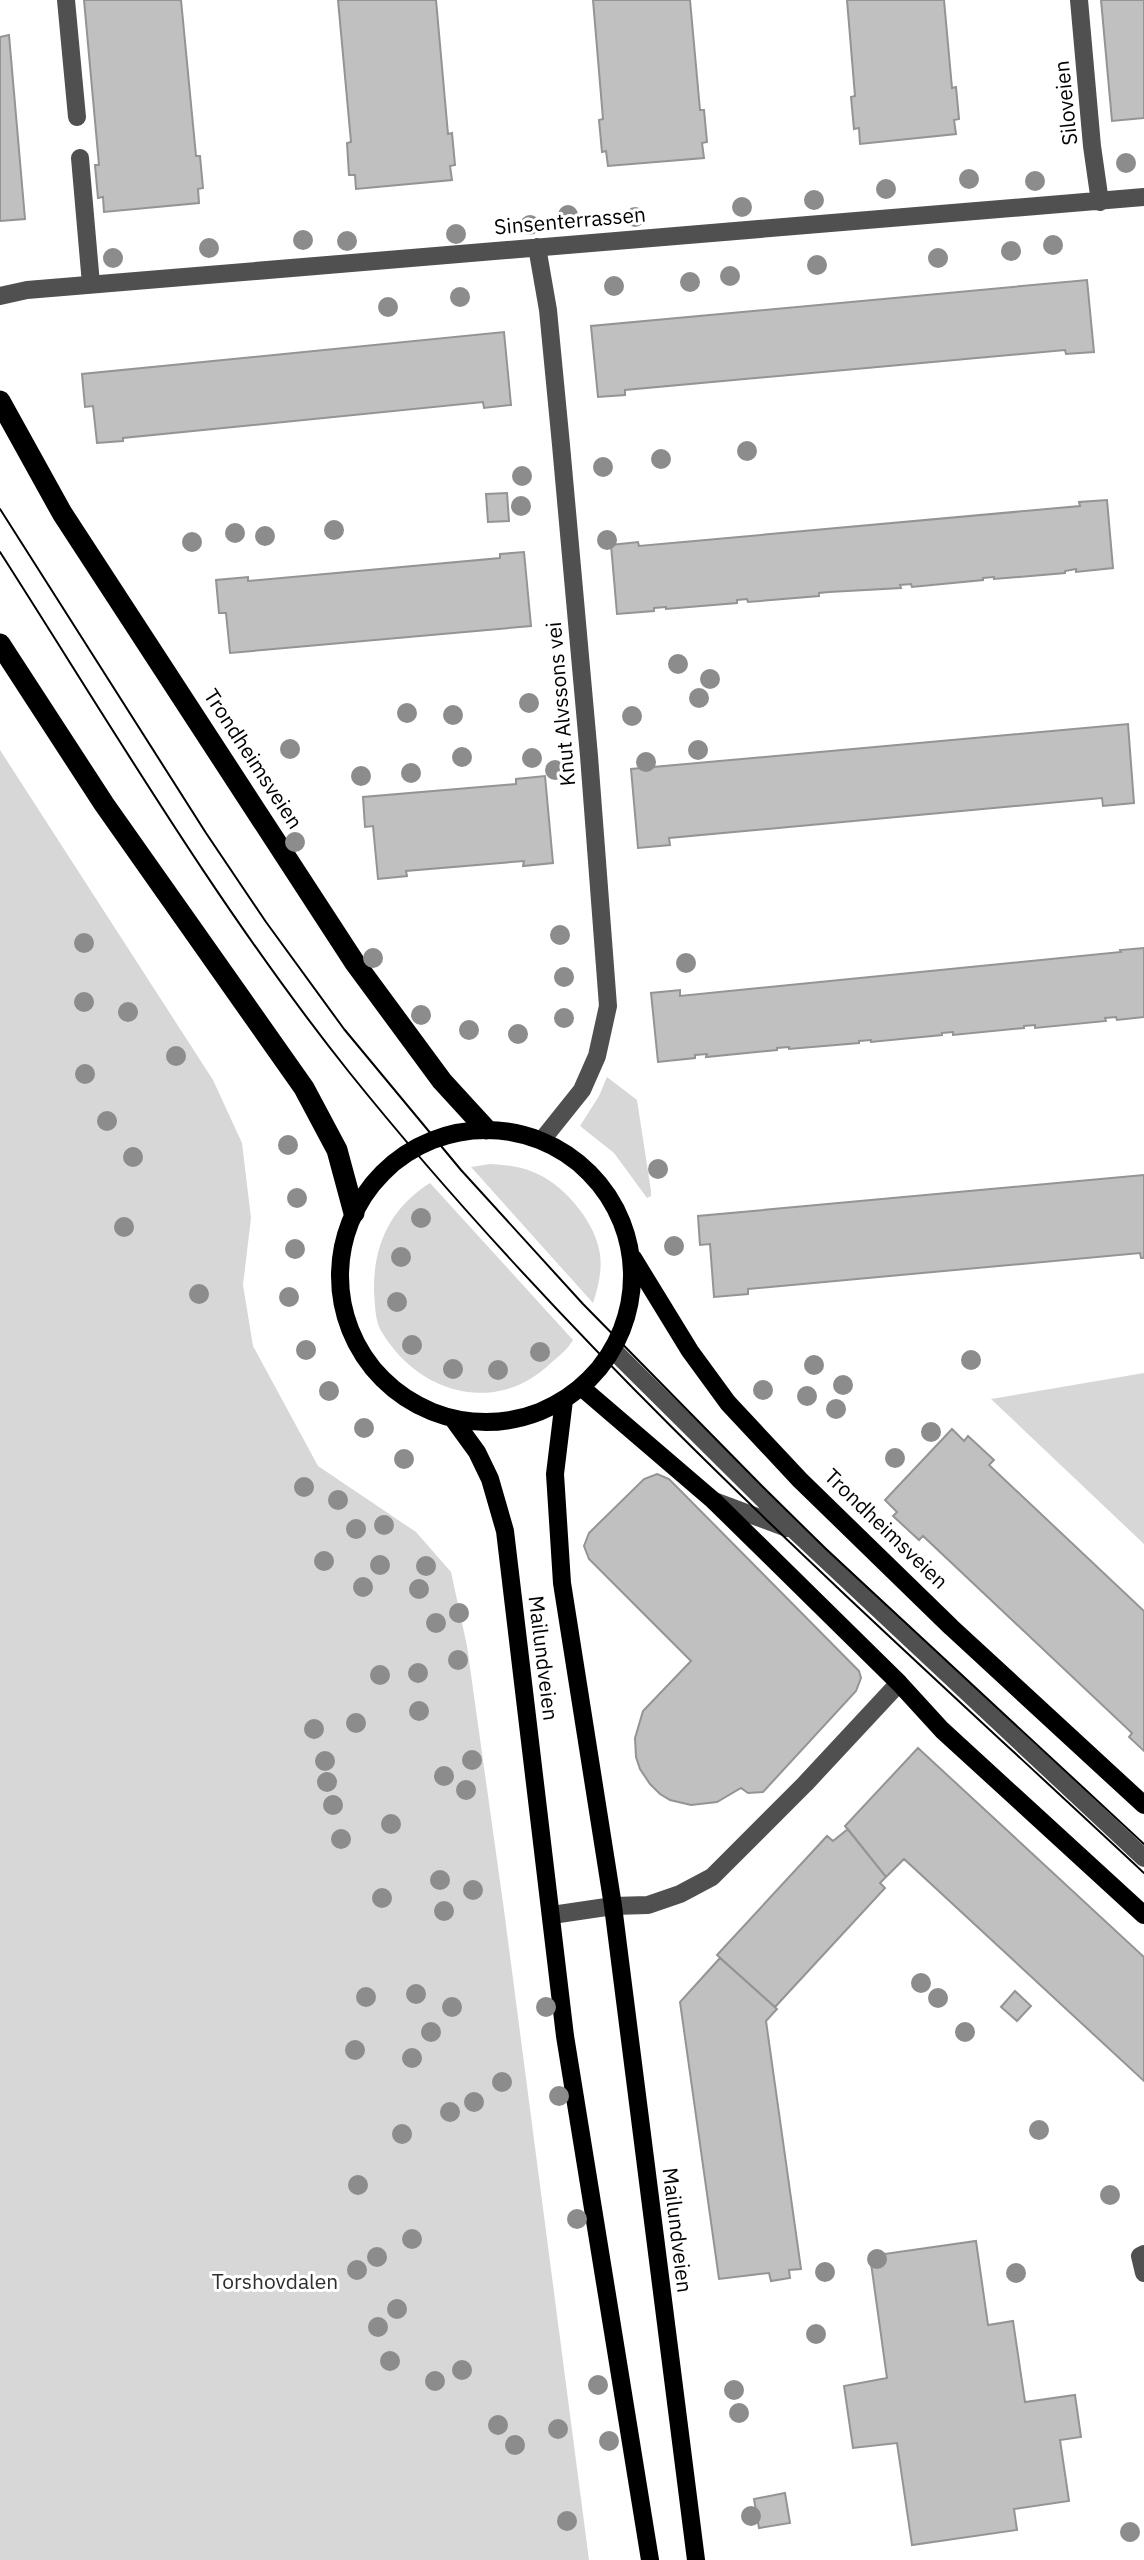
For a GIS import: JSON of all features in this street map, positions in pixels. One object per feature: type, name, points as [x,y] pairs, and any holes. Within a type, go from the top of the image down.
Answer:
[{"type":"highway","name":"Trondheimsveien","points":[[0,401],[62,513],[355,963],[442,1081],[486,1129]]},
{"type":"highway","points":[[0,644],[104,804],[304,1088],[337,1150],[354,1213]]},
{"type":"main road","points":[[486,1129],[505,1130],[542,1140],[575,1160],[602,1186],[616,1207],[626,1230],[632,1255],[634,1282],[626,1321],[613,1350],[581,1387],[564,1400],[538,1413],[511,1420],[482,1422],[453,1419],[429,1411],[405,1398],[385,1382],[368,1363],[354,1340],[345,1316],[340,1290],[340,1264],[354,1213],[369,1187],[402,1156],[416,1151],[434,1139],[486,1129]]},
{"type":"main road","name":"Trondheimsveien","points":[[632,1255],[690,1351],[728,1403],[800,1480],[932,1608],[1144,1805]]},
{"type":"main road","points":[[581,1387],[714,1500],[899,1683],[942,1730],[1144,1915]]},
{"type":"main road","name":"Mailundveien","points":[[564,1400],[555,1474],[562,1583],[612,1906],[696,2560]]},
{"type":"main road","name":"Mailundveien","points":[[453,1419],[490,1479],[505,1531],[565,2036],[650,2560]]},
{"type":"street","points":[[66,0],[77,117]]},
{"type":"street","name":"Siloveien","points":[[1079,0],[1092,146],[1100,202]]},
{"type":"street","points":[[80,158],[91,284]]},
{"type":"street","name":"Sinsenterrassen","points":[[0,296],[27,290],[91,284],[1144,197]]},
{"type":"street","name":"Knut Alvssons vei","points":[[537,247],[548,310],[560,432],[608,1006],[597,1056],[582,1090],[542,1140]]},
{"type":"street","points":[[613,1350],[793,1530],[1144,1858]]},
{"type":"street","points":[[714,1500],[793,1530]]},
{"type":"street","points":[[552,1915],[612,1906],[648,1905],[680,1894],[712,1877],[805,1784],[899,1683]]},
{"type":"street","points":[[1144,2254],[1140,2256],[1144,2273]]},
{"type":"green space","name":"Torshovdalen","points":[[0,750],[213,1080],[242,1143],[251,1218],[243,1285],[253,1346],[318,1466],[416,1532],[451,1572],[467,1646],[504,1910],[589,2560],[0,2560]]},
{"type":"green space","points":[[607,1077],[637,1100],[651,1191],[651,1196],[647,1198],[614,1153],[580,1126],[599,1096]]},
{"type":"green space","points":[[490,1164],[522,1168],[544,1177],[565,1193],[583,1214],[596,1237],[601,1262],[593,1303],[471,1167]]},
{"type":"green space","points":[[430,1183],[573,1340],[560,1355],[529,1380],[506,1389],[482,1393],[458,1390],[435,1382],[414,1369],[395,1351],[380,1329],[376,1316],[374,1275],[381,1244],[394,1216]]},
{"type":"green space","points":[[1144,1373],[1144,1544],[991,1399]]},
{"type":"building","points":[[84,0],[181,0],[196,156],[200,156],[203,188],[198,189],[199,203],[104,212],[103,197],[98,198],[95,165],[99,165]]},
{"type":"building","points":[[338,0],[436,0],[448,134],[452,133],[455,165],[450,166],[452,180],[356,189],[355,175],[349,175],[347,143],[351,142]]},
{"type":"building","points":[[593,0],[690,0],[700,110],[704,110],[707,142],[702,143],[704,158],[608,166],[606,151],[602,152],[599,120],[603,119]]},
{"type":"building","points":[[847,0],[944,0],[952,88],[956,87],[959,119],[954,120],[956,134],[860,144],[859,128],[854,129],[851,97],[855,96]]},
{"type":"building","points":[[1101,0],[1144,0],[1144,118],[1112,121]]},
{"type":"building","points":[[9,35],[25,219],[0,221],[0,37]]},
{"type":"building","points":[[1087,280],[1094,352],[1066,354],[1065,350],[625,390],[625,395],[598,397],[591,326]]},
{"type":"building","points":[[504,332],[511,405],[484,408],[483,402],[123,438],[123,441],[97,443],[93,406],[85,407],[82,374]]},
{"type":"building","points":[[507,493],[509,521],[488,522],[486,494]]},
{"type":"building","points":[[1107,500],[1113,568],[1076,572],[1076,569],[1065,573],[983,578],[912,587],[911,584],[900,585],[901,588],[829,592],[819,593],[819,596],[748,602],[747,599],[737,600],[737,603],[654,608],[654,611],[617,614],[611,545],[638,542],[639,546],[1080,506],[1079,502]]},
{"type":"building","points":[[524,552],[531,626],[230,653],[226,613],[219,613],[216,580],[248,577],[248,581],[500,558],[500,554]]},
{"type":"building","points":[[1128,724],[1134,803],[1103,806],[1102,798],[669,838],[670,845],[638,848],[631,769]]},
{"type":"building","points":[[545,776],[553,863],[523,866],[524,861],[406,871],[407,876],[378,879],[373,826],[365,827],[363,797],[516,784],[516,779]]},
{"type":"building","points":[[1144,948],[1144,1017],[1117,1020],[1116,1017],[1105,1018],[1106,1021],[1035,1028],[1035,1025],[1024,1026],[953,1035],[953,1032],[706,1057],[707,1054],[695,1055],[695,1058],[658,1062],[651,993],[680,990],[680,996]]},
{"type":"building","points":[[1144,1175],[1144,1258],[1141,1258],[1140,1253],[748,1289],[748,1294],[714,1297],[710,1244],[700,1245],[698,1216]]},
{"type":"building","points":[[952,1429],[964,1441],[968,1436],[994,1460],[989,1465],[1144,1611],[1144,1751],[1129,1737],[1132,1733],[923,1536],[919,1540],[893,1516],[897,1512],[885,1500]]},
{"type":"building","points":[[657,1474],[669,1479],[859,1671],[861,1678],[856,1691],[763,1792],[748,1793],[741,1788],[717,1802],[691,1805],[670,1800],[650,1784],[636,1757],[635,1738],[643,1711],[691,1661],[589,1559],[584,1546],[589,1533],[644,1479]]},
{"type":"building","points":[[918,1748],[1144,1957],[1144,2081],[904,1859],[886,1877],[845,1826]]},
{"type":"building","points":[[848,1829],[886,1877],[880,1883],[885,1888],[775,2007],[717,1955],[827,1836],[833,1841]]},
{"type":"building","points":[[720,1958],[777,2009],[766,2021],[801,2269],[789,2270],[790,2278],[771,2281],[769,2273],[719,2279],[680,2002]]},
{"type":"building","points":[[1015,1991],[1031,2006],[1017,2021],[1001,2007]]},
{"type":"building","points":[[976,2241],[988,2325],[1013,2321],[1025,2402],[1075,2395],[1081,2437],[1060,2440],[1069,2501],[1014,2509],[1017,2530],[912,2545],[897,2443],[853,2448],[844,2386],[887,2378],[870,2256]]},
{"type":"building","points":[[785,2493],[790,2523],[759,2528],[754,2499]]},
{"type":"tram line","points":[[0,509],[206,833],[266,922],[344,1029],[461,1170],[583,1304],[762,1486],[826,1549],[1144,1844]]},
{"type":"tram line","points":[[0,552],[255,947],[349,1072],[440,1180],[534,1285],[732,1486],[1144,1873]]}]
